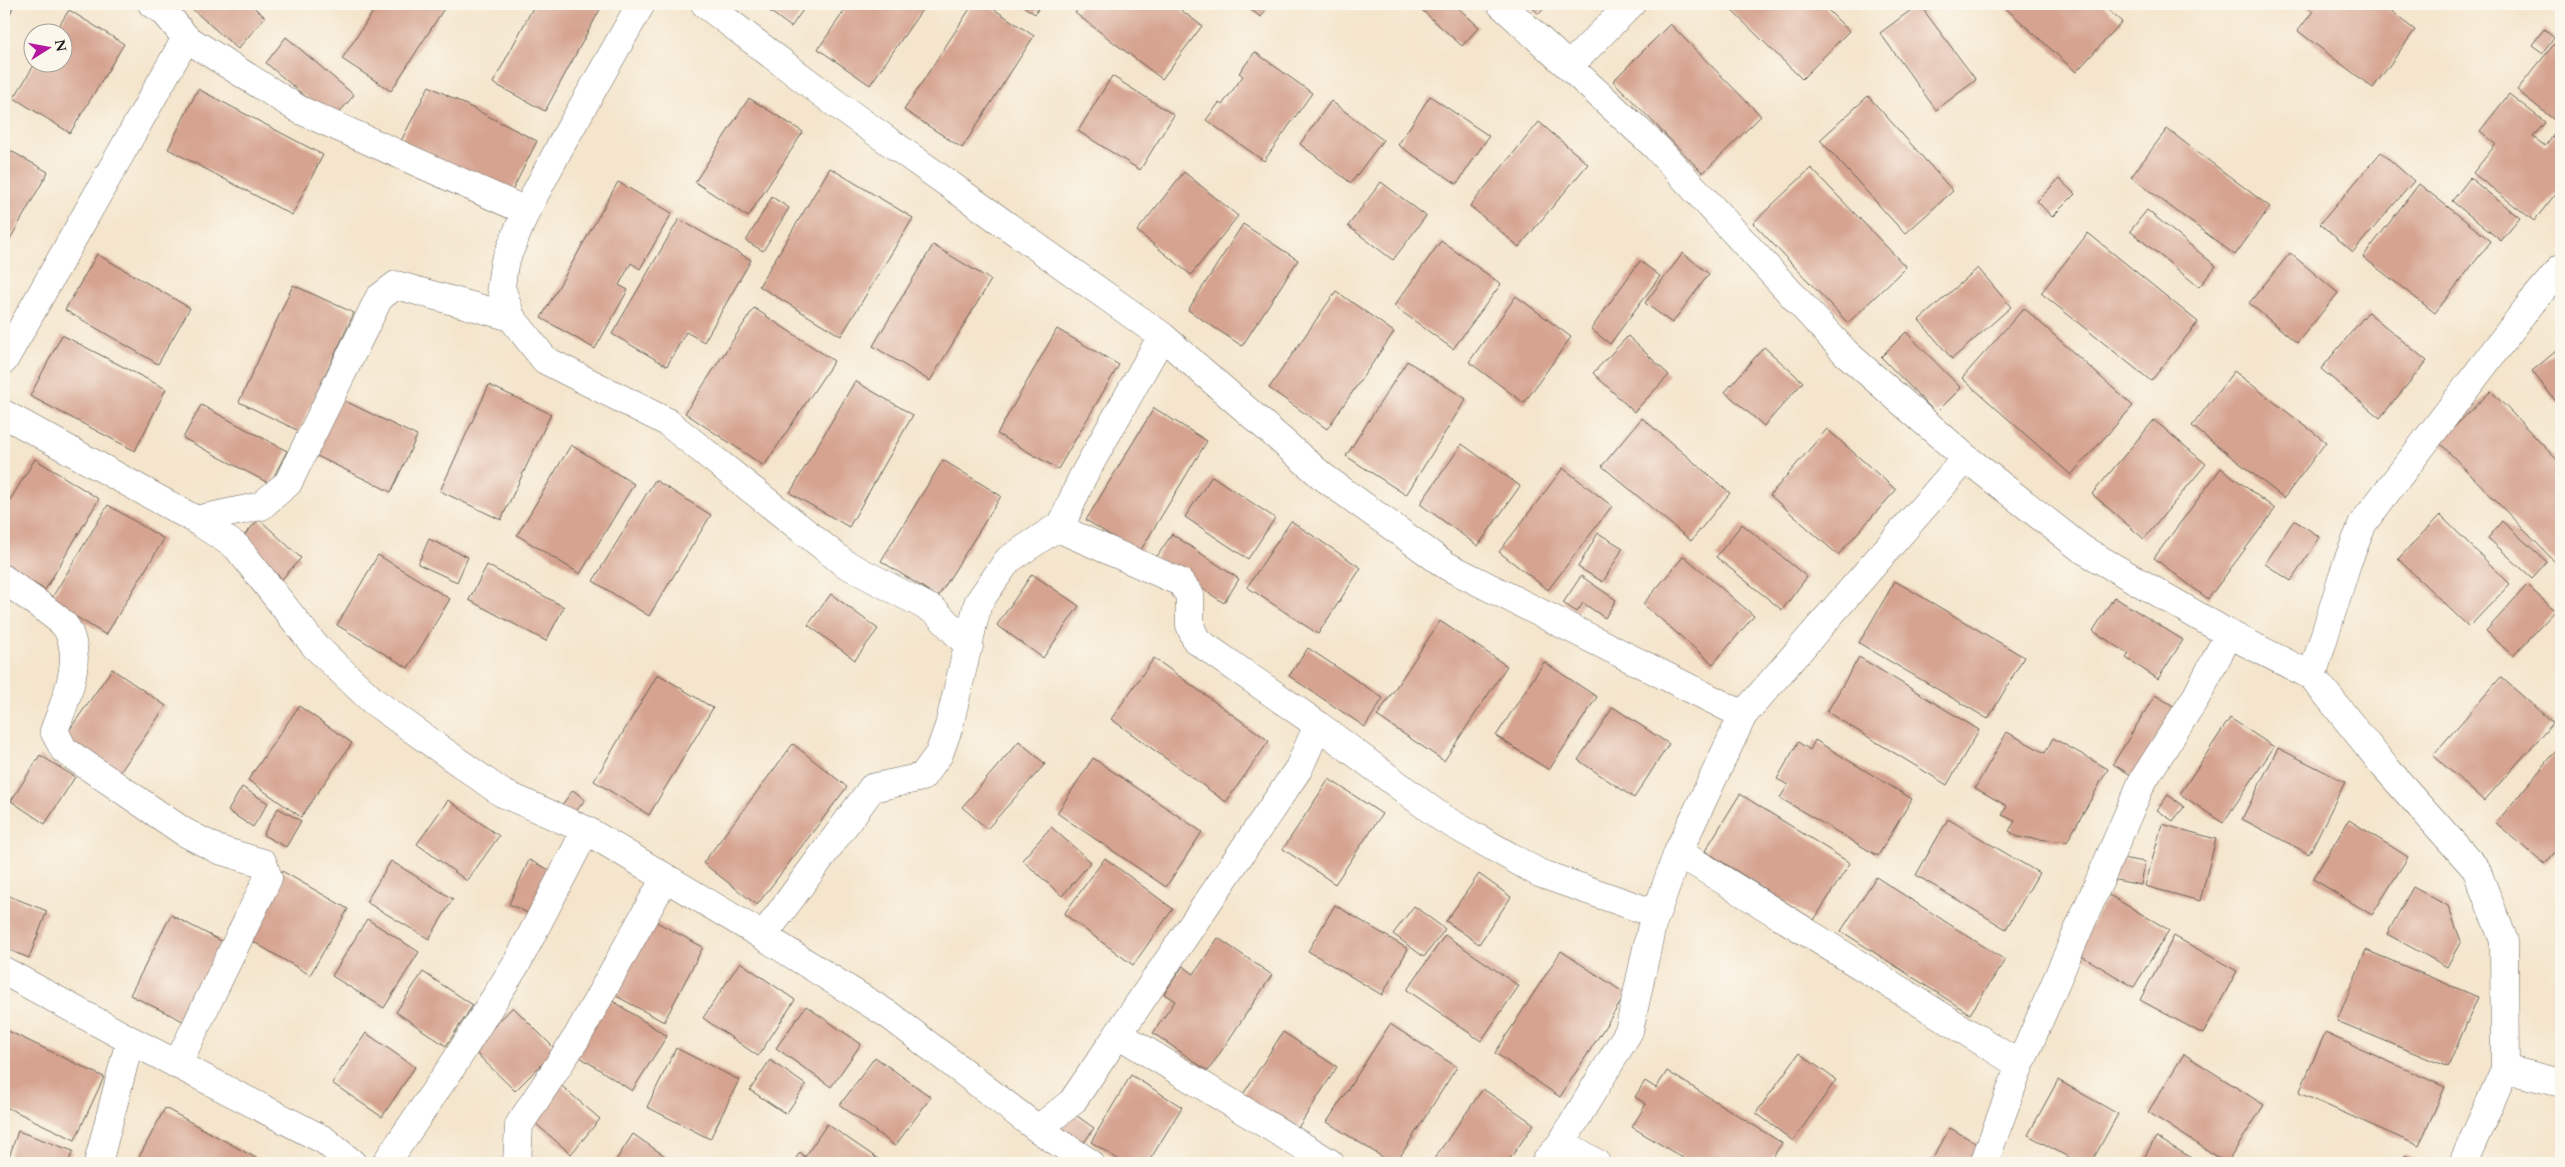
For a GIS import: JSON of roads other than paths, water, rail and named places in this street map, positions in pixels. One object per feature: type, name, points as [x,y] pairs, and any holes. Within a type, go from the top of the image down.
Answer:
[{"type":"street","points":[[152,4],[164,12],[186,38],[300,110],[526,212]]},
{"type":"street","points":[[640,4],[526,212],[504,264],[502,287],[511,317],[546,360],[667,422],[844,563],[935,611],[968,646]]},
{"type":"street","points":[[705,4],[835,103],[1162,336],[1322,476],[1447,566],[1742,715]]},
{"type":"street","points":[[1501,4],[1655,146],[1846,353],[1966,458],[2082,549],[2229,634],[2312,676],[2385,767],[2476,869],[2504,941],[2505,1069],[2463,1163]]},
{"type":"street","points":[[1569,66],[1631,4]]},
{"type":"street","points":[[4,360],[186,38]]},
{"type":"street","points":[[2312,676],[2347,563],[2363,523],[2532,302],[2561,268]]},
{"type":"street","points":[[196,520],[261,506],[288,483],[379,298],[396,284],[511,317]]},
{"type":"street","points":[[1060,529],[1082,478],[1162,336]]},
{"type":"street","points":[[4,414],[196,520],[237,547],[315,646],[373,701],[502,793],[586,830],[763,936],[889,1016],[1038,1129],[1090,1163]]},
{"type":"street","points":[[1545,1163],[1562,1142],[1629,1031],[1656,914],[1678,852],[1742,715],[1966,458]]},
{"type":"street","points":[[763,936],[872,788],[922,777],[939,754],[949,726],[978,604],[1008,560],[1056,528],[1180,582],[1190,595],[1190,625],[1196,640],[1318,725],[1442,818],[1539,873],[1656,914]]},
{"type":"street","points":[[4,580],[65,626],[74,650],[68,692],[54,731],[64,750],[184,832],[219,850],[263,863],[268,878],[177,1064]]},
{"type":"street","points":[[1984,1163],[2020,1065],[2142,782],[2196,697],[2229,634]]},
{"type":"street","points":[[1038,1129],[1072,1102],[1299,768],[1318,725]]},
{"type":"street","points":[[386,1163],[455,1062],[513,969],[586,830]]},
{"type":"street","points":[[1678,852],[2020,1065]]},
{"type":"street","points":[[517,1163],[519,1126],[577,1037],[665,878]]},
{"type":"street","points":[[4,971],[130,1040],[324,1140],[352,1163]]},
{"type":"street","points":[[1118,1034],[1330,1163]]},
{"type":"street","points":[[98,1163],[130,1040]]},
{"type":"street","points":[[2505,1069],[2561,1083]]},
{"type":"street","points":[[1562,1142],[1596,1163]]}]
